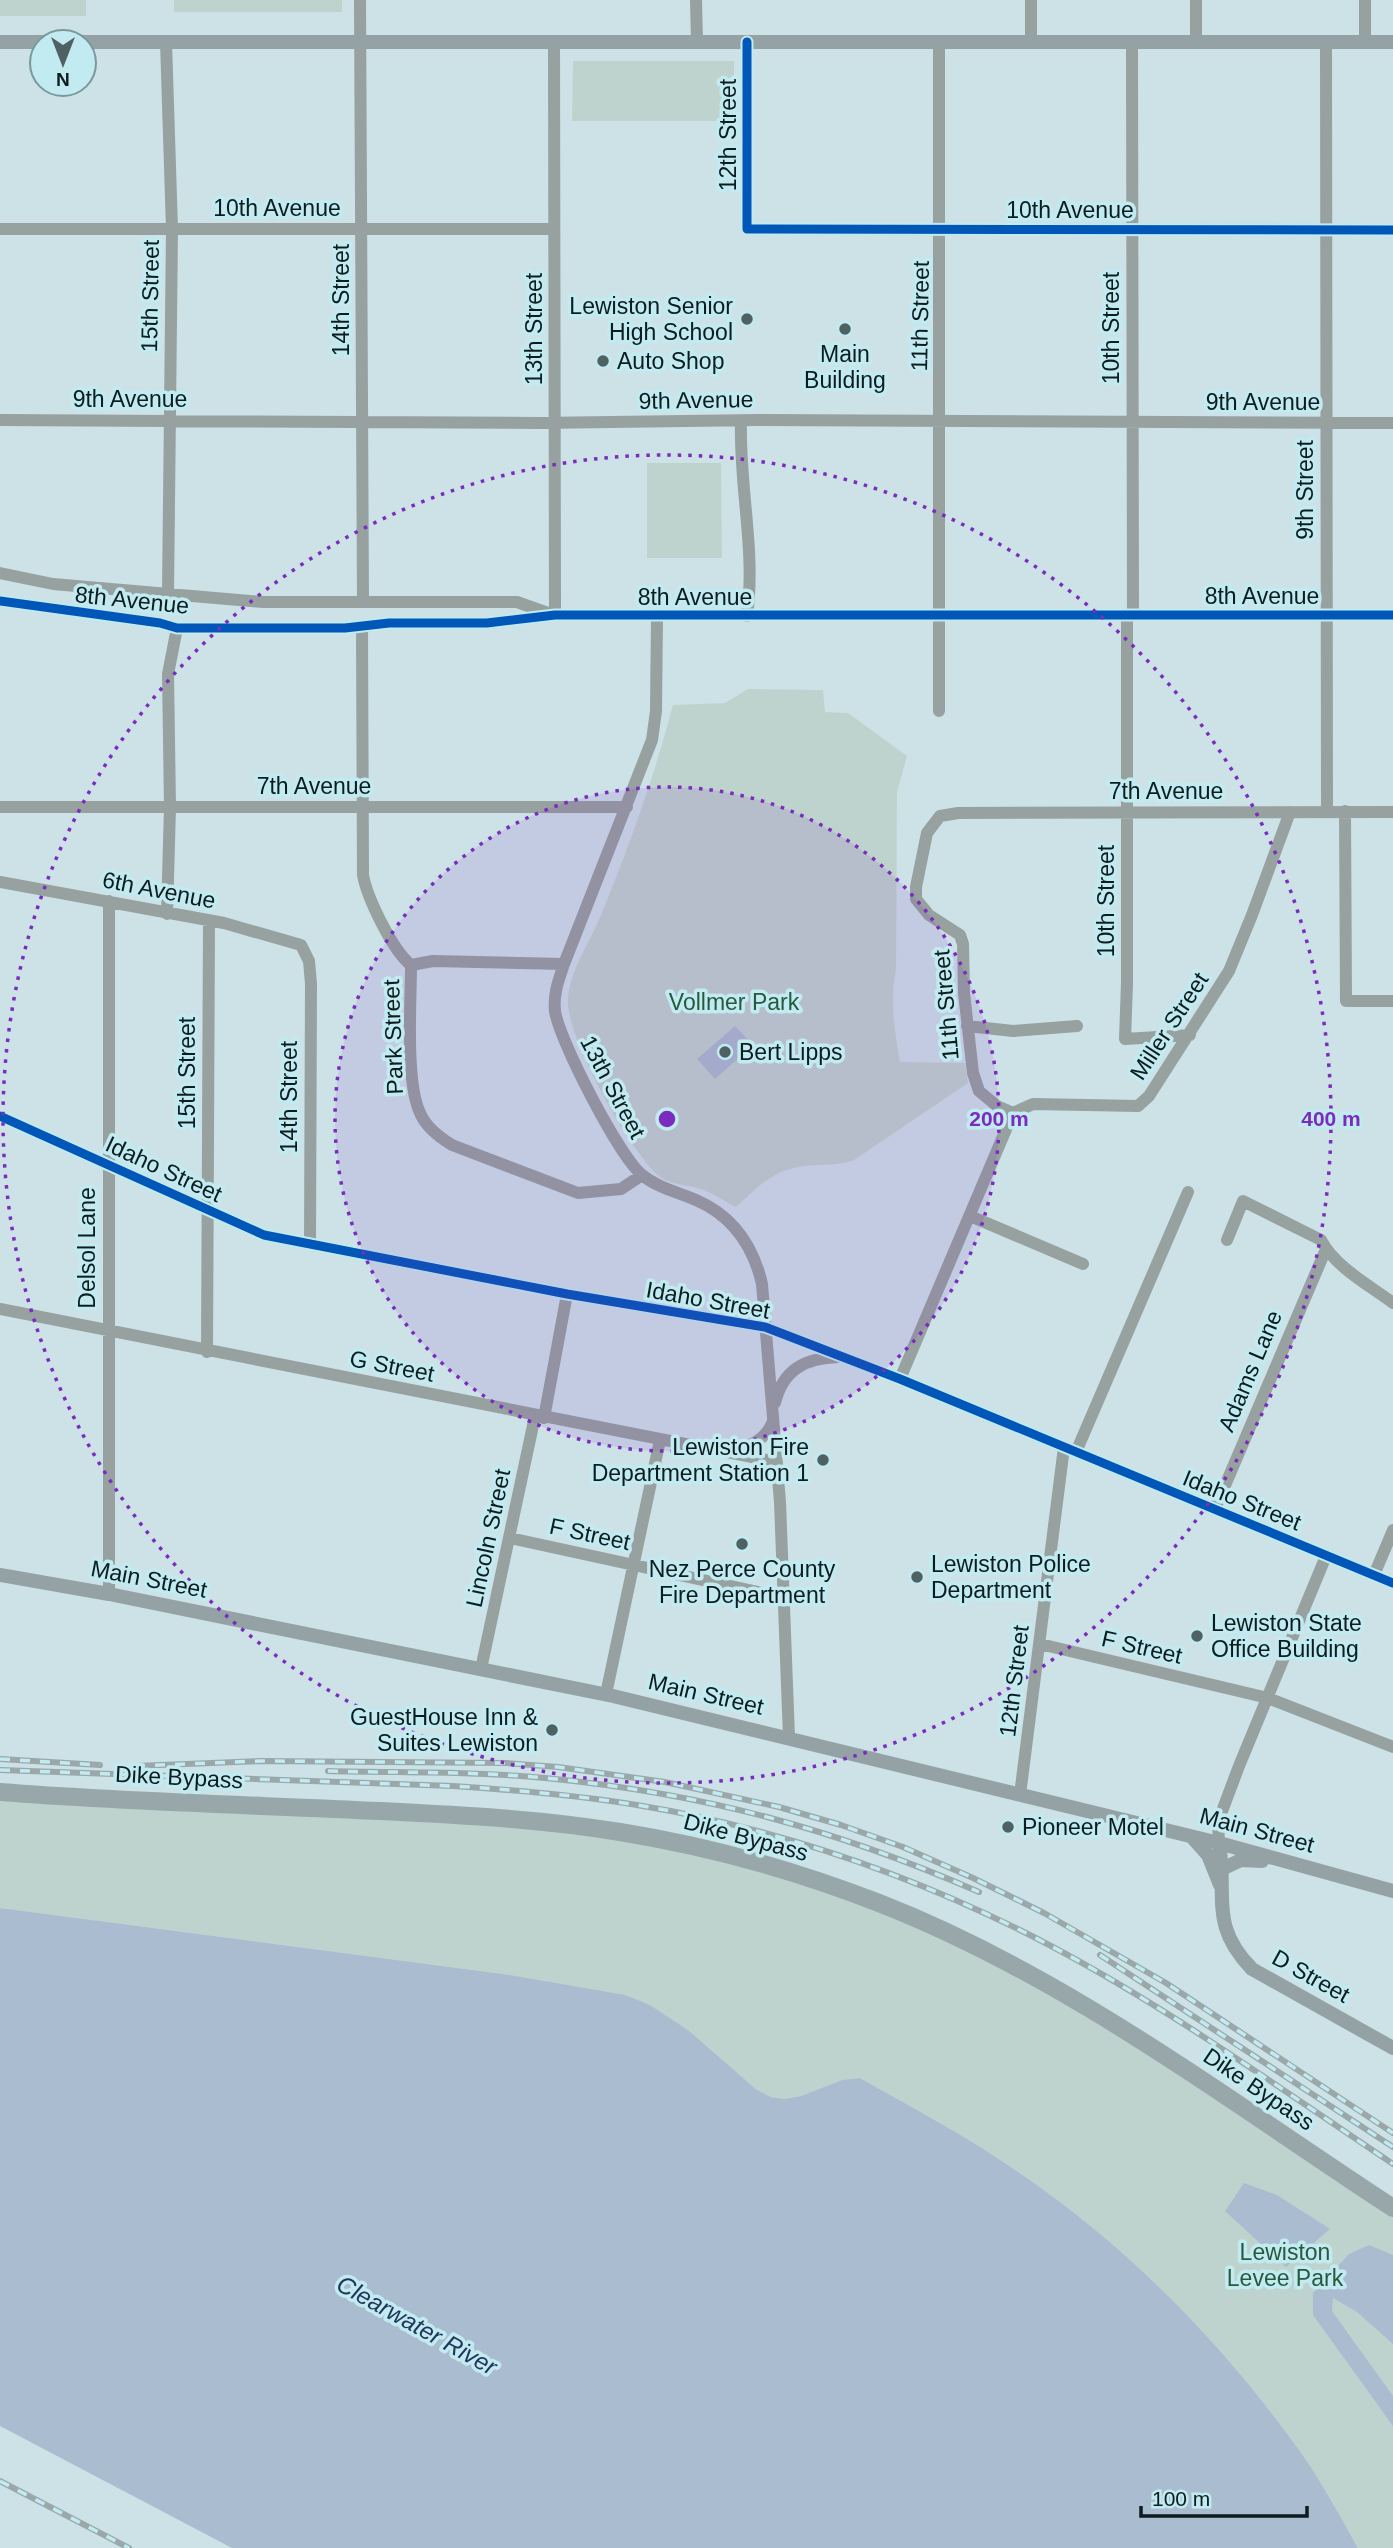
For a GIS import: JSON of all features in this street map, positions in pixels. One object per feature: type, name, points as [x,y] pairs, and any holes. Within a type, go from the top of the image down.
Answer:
[{"type":"highway","name":"Dike Bypass","points":[[0,1792],[502,1818],[621,1832],[683,1844],[825,1884],[928,1924],[999,1957],[1055,1988],[1213,2087],[1393,2208]]},
{"type":"main road","points":[[0,42],[1393,42]]},
{"type":"main road","name":"Main Street","points":[[0,1575],[108,1594],[606,1694],[1219,1843],[1393,1891]]},
{"type":"main road","points":[[1191,1836],[1208,1855],[1220,1886]]},
{"type":"main road","name":"D Street","points":[[1219,1843],[1224,1868],[1220,1886],[1226,1934],[1252,1969],[1393,2048]]},
{"type":"main road","points":[[1224,1868],[1241,1860],[1293,1863]]},
{"type":"street","name":"14th Street","points":[[360,0],[363,601]]},
{"type":"street","points":[[696,0],[697,42]]},
{"type":"street","points":[[1031,0],[1031,42]]},
{"type":"street","points":[[1196,0],[1196,42]]},
{"type":"street","points":[[1365,0],[1366,42]]},
{"type":"street","name":"15th Street","points":[[166,42],[172,229],[168,594]]},
{"type":"street","name":"13th Street","points":[[554,42],[555,615]]},
{"type":"street","name":"12th Street","points":[[747,42],[747,229]]},
{"type":"street","name":"11th Street","points":[[939,42],[939,711]]},
{"type":"street","name":"10th Street","points":[[1132,42],[1132,423],[1125,1039],[1190,1035]]},
{"type":"street","name":"9th Street","points":[[1326,42],[1326,811]]},
{"type":"street","name":"10th Avenue","points":[[0,229],[554,229]]},
{"type":"street","name":"10th Avenue","points":[[747,229],[1393,230]]},
{"type":"street","name":"9th Avenue","points":[[0,419],[555,423],[759,420],[1393,423]]},
{"type":"street","points":[[741,422],[750,596],[747,616]]},
{"type":"street","name":"8th Avenue","points":[[0,573],[53,584],[263,602],[517,602],[555,615]]},
{"type":"street","name":"8th Avenue","points":[[0,601],[160,623],[177,628],[501,623],[518,618],[555,615],[1393,615]]},
{"type":"street","name":"13th Street","points":[[657,616],[655,724],[652,740],[554,995],[557,1020],[565,1041],[618,1146],[642,1175],[710,1207],[723,1216],[746,1240],[754,1253],[762,1284],[777,1462],[789,1737]]},
{"type":"street","points":[[362,626],[362,807]]},
{"type":"street","points":[[167,914],[170,807],[168,674],[177,628]]},
{"type":"street","name":"7th Avenue","points":[[0,807],[627,807]]},
{"type":"street","name":"Park Street","points":[[362,807],[363,875],[366,890],[402,958],[411,965],[413,1092],[419,1112],[439,1137],[452,1144],[578,1192],[621,1189],[642,1175]]},
{"type":"street","points":[[1345,811],[1346,1001],[1393,1002]]},
{"type":"street","name":"Miller Street","points":[[1013,1113],[1033,1104],[1138,1106],[1149,1096],[1190,1035],[1234,961],[1290,812]]},
{"type":"street","name":"7th Avenue","points":[[940,816],[958,813],[1393,812]]},
{"type":"street","name":"11th Street","points":[[940,816],[927,833],[916,899],[929,915],[960,935],[963,944],[967,1026],[973,1073],[979,1091],[996,1107],[1013,1113]]},
{"type":"street","name":"6th Avenue","points":[[0,882],[224,923],[294,942],[305,950]]},
{"type":"street","name":"Delsol Lane","points":[[108,1594],[109,901]]},
{"type":"street","name":"15th Street","points":[[207,1352],[209,921]]},
{"type":"street","name":"14th Street","points":[[305,950],[311,984],[310,1244]]},
{"type":"street","points":[[411,965],[433,961],[564,964]]},
{"type":"street","points":[[967,1026],[1013,1031],[1077,1026]]},
{"type":"street","points":[[900,1379],[1013,1113]]},
{"type":"street","name":"Idaho Street","points":[[0,1116],[264,1235],[567,1294],[765,1327],[900,1379],[1393,1583]]},
{"type":"street","name":"12th Street","points":[[1020,1796],[1070,1450],[1188,1192]]},
{"type":"street","points":[[1227,1240],[1243,1201],[1321,1240],[1326,1249],[1343,1265],[1393,1303]]},
{"type":"street","points":[[970,1216],[1083,1264]]},
{"type":"street","name":"Adams Lane","points":[[1214,1509],[1326,1249]]},
{"type":"street","name":"Lincoln Street","points":[[481,1669],[567,1294]]},
{"type":"street","name":"G Street","points":[[0,1309],[207,1352],[777,1462]]},
{"type":"street","points":[[722,1452],[756,1443],[767,1432],[773,1421],[778,1391],[795,1367],[810,1360],[842,1357]]},
{"type":"street","points":[[606,1694],[660,1440]]},
{"type":"street","points":[[1374,1575],[1393,1530]]},
{"type":"street","name":"F Street","points":[[510,1538],[785,1598]]},
{"type":"street","points":[[1219,1843],[1219,1822],[1239,1766],[1326,1556]]},
{"type":"street","name":"F Street","points":[[1040,1644],[1268,1698],[1393,1747]]},
{"type":"green space","points":[[0,0],[86,0],[86,16],[0,16]]},
{"type":"green space","points":[[174,0],[342,0],[342,12],[174,12]]},
{"type":"green space","points":[[573,61],[734,61],[734,121],[572,121]]},
{"type":"green space","points":[[647,463],[721,463],[722,558],[647,558]]},
{"type":"green space","name":"Vollmer Park","points":[[748,689],[823,690],[825,712],[848,713],[907,756],[897,792],[896,970],[893,1005],[900,1062],[965,1063],[968,1083],[854,1160],[784,1171],[767,1180],[736,1207],[704,1190],[663,1179],[647,1163],[601,1092],[577,1038],[568,999],[576,967],[601,915],[631,838],[673,705],[725,703]]},
{"type":"green space","name":"Lewiston Levee Park","points":[[0,1792],[470,1816],[709,1850],[967,1942],[1393,2208],[1393,2548],[1358,2548],[1291,2439],[1233,2365],[1168,2296],[1099,2233],[1004,2162],[860,2078],[842,2080],[801,2096],[784,2099],[771,2097],[757,2090],[688,2030],[650,2005],[503,1974],[0,1908]]},
{"type":"water","name":"Bert Lipps","points":[[735,1026],[753,1045],[715,1079],[697,1059]]},
{"type":"water","name":"Clearwater River","points":[[0,1908],[503,1974],[625,1995],[650,2005],[688,2030],[757,2090],[771,2097],[784,2099],[801,2096],[842,2080],[860,2078],[1004,2162],[1099,2233],[1168,2296],[1233,2365],[1291,2439],[1358,2548],[232,2548],[0,2426]]},
{"type":"water","points":[[1244,2183],[1277,2195],[1330,2229],[1286,2267],[1225,2211]]},
{"type":"water","points":[[1369,2245],[1393,2255],[1393,2344],[1357,2312],[1333,2298],[1332,2311],[1393,2396],[1393,2426],[1313,2315],[1313,2293],[1349,2254]]},
{"type":"railway","points":[[0,1759],[100,1765]]},
{"type":"railway","points":[[135,1766],[260,1761],[506,1763],[558,1767],[665,1782],[779,1807],[841,1825],[903,1847],[1044,1913],[1166,1983],[1393,2133]]},
{"type":"railway","points":[[0,1770],[453,1786],[522,1791],[591,1798],[687,1814],[785,1839],[930,1889],[1070,1956],[1165,2012],[1393,2164]]},
{"type":"railway","points":[[328,1771],[518,1776],[659,1793],[767,1817],[820,1832],[979,1892]]},
{"type":"railway","points":[[1100,1955],[1393,2147]]},
{"type":"railway","points":[[0,2481],[129,2548]]},
{"type":"cycle path","points":[[747,42],[747,229],[1393,230]]},
{"type":"cycle path","points":[[0,601],[160,623],[177,628],[345,628],[389,623],[487,623],[555,615],[1393,615]]},
{"type":"cycle path","points":[[0,1116],[264,1235],[567,1294],[765,1327],[900,1379],[1393,1583]]},
{"type":"place","name":"Lewiston Senior High School","points":[[747,319]]},
{"type":"place","name":"Main Building","points":[[845,329]]},
{"type":"place","name":"Auto Shop","points":[[603,361]]},
{"type":"place","name":"Bert Lipps","points":[[725,1052]]},
{"type":"place","name":"Lewiston Fire Department Station 1","points":[[823,1460]]},
{"type":"place","name":"Nez Perce County Fire Department","points":[[742,1544]]},
{"type":"place","name":"Lewiston Police Department","points":[[917,1577]]},
{"type":"place","name":"Lewiston State Office Building","points":[[1197,1636]]},
{"type":"place","name":"GuestHouse Inn & Suites Lewiston","points":[[552,1730]]},
{"type":"place","name":"Pioneer Motel","points":[[1008,1827]]}]
